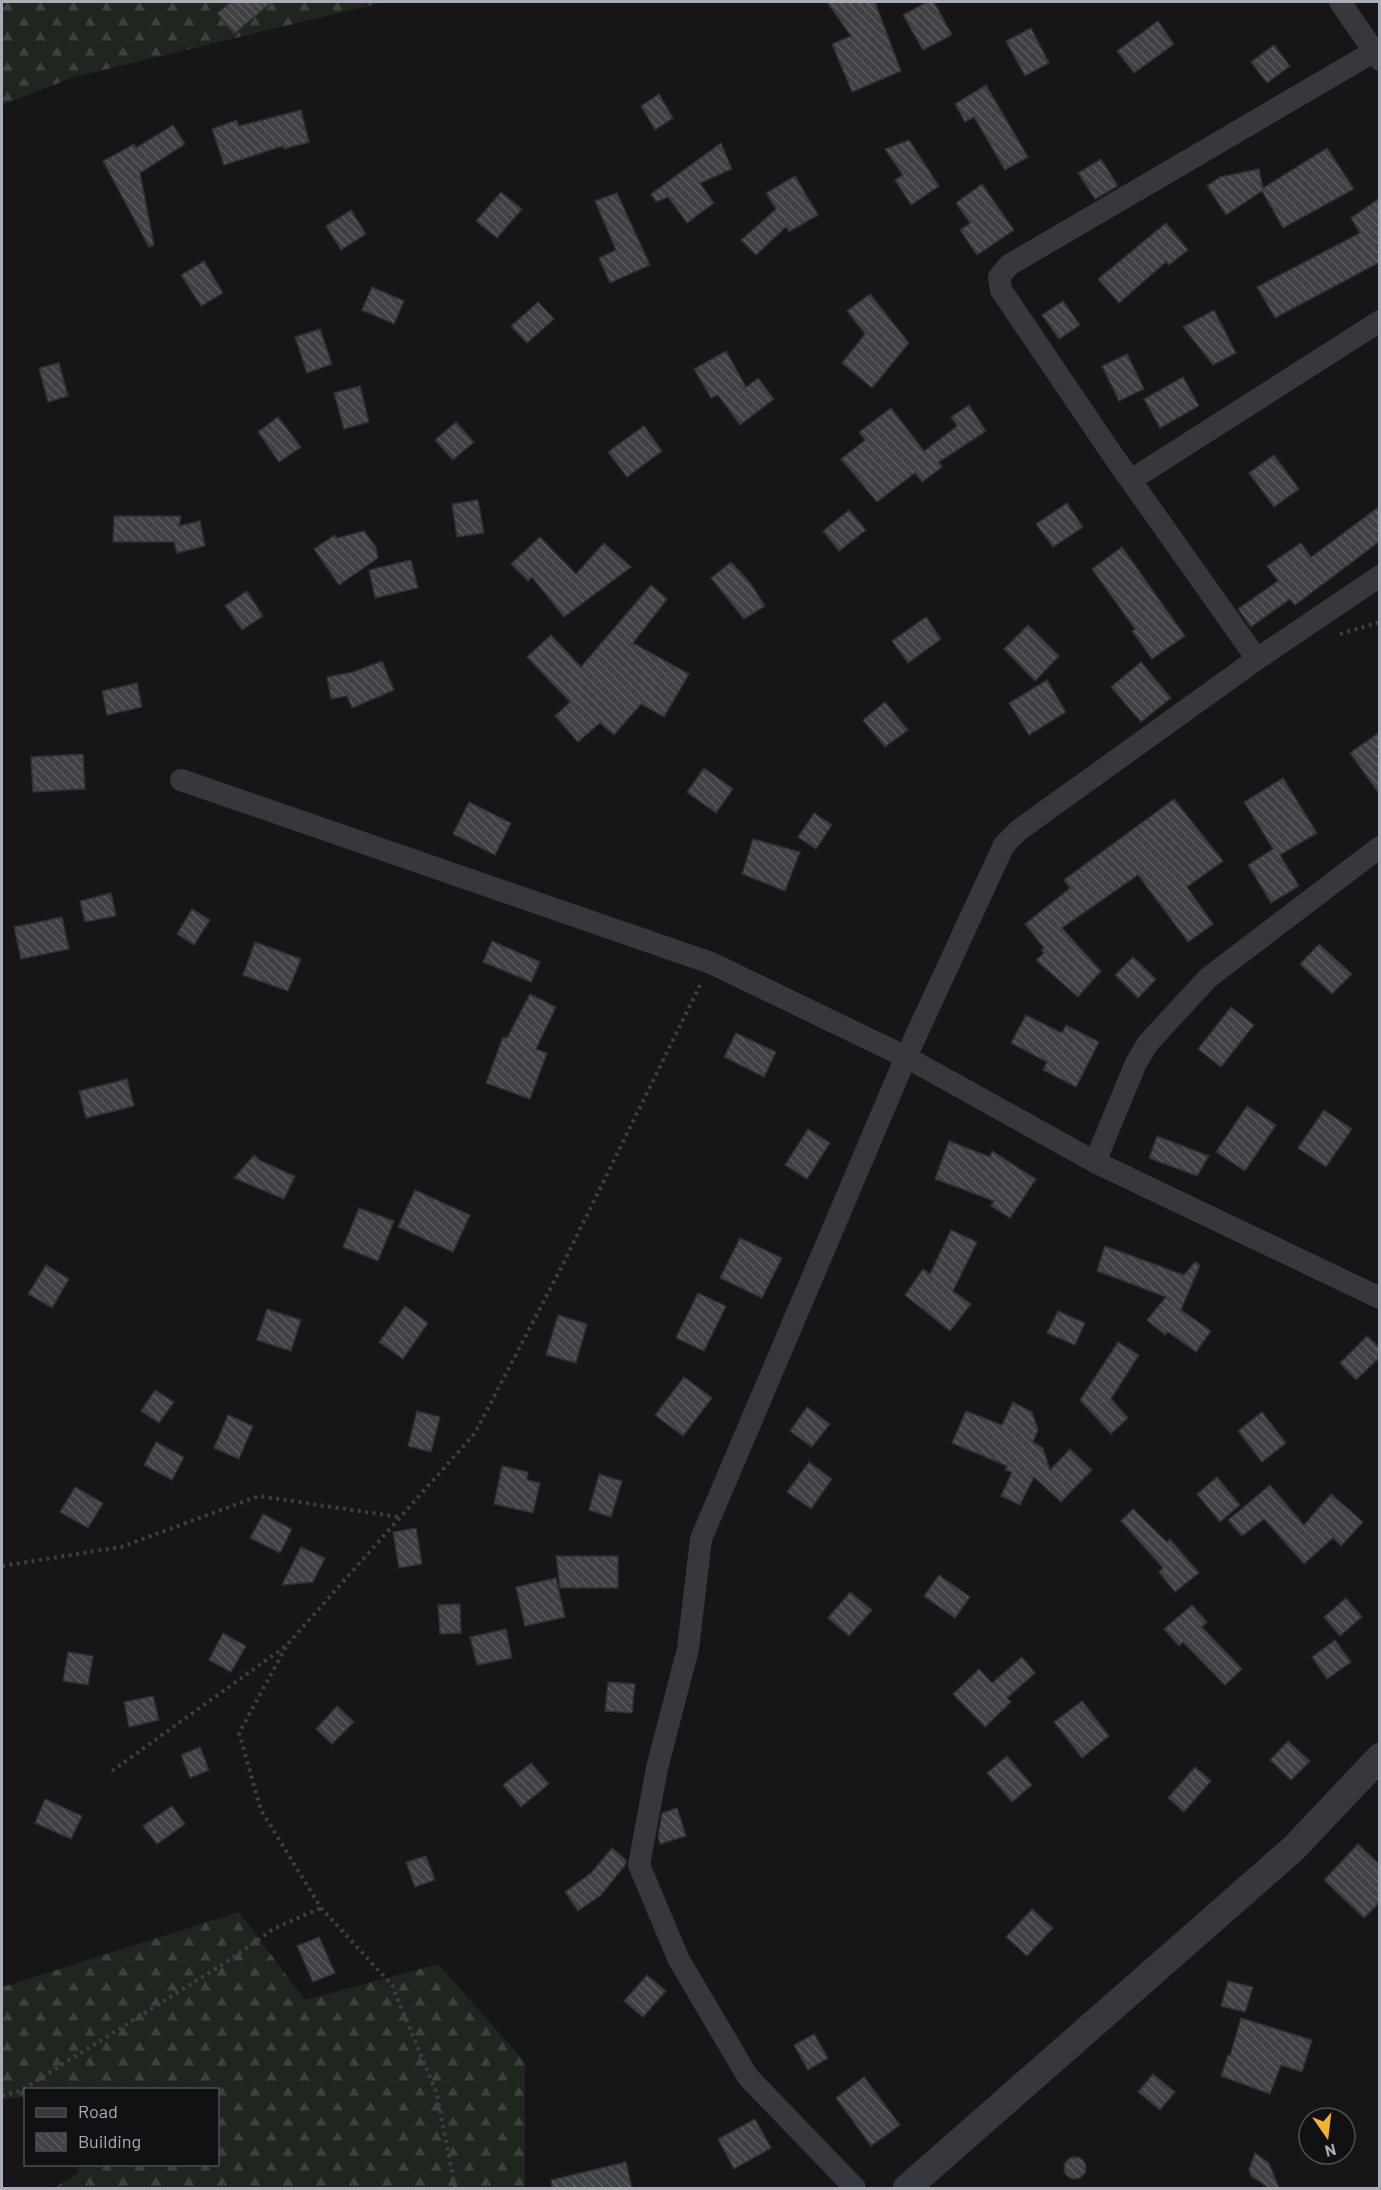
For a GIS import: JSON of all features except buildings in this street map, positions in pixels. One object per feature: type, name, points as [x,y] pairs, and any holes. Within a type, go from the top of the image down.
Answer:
[{"type":"street","points":[[1257,659],[1001,290],[999,277],[1009,265],[1378,53],[1340,2]]},
{"type":"street","points":[[1131,480],[1380,321]]},
{"type":"street","points":[[855,2188],[748,2077],[679,1960],[639,1865],[657,1768],[688,1649],[701,1539],[906,1057],[1004,845],[1019,830],[1257,659],[1380,576]]},
{"type":"street","points":[[181,780],[711,963],[906,1057],[1095,1162],[1380,1298]]},
{"type":"street","points":[[1095,1162],[1136,1063],[1148,1043],[1208,978],[1380,848]]},
{"type":"street","points":[[907,2188],[1294,1848],[1380,1757]]},
{"type":"path","points":[[112,1772],[286,1646],[475,1433],[561,1270],[711,963]]},
{"type":"path","points":[[2,1566],[121,1547],[259,1496],[400,1518]]},
{"type":"path","points":[[286,1646],[239,1733],[261,1810],[321,1908],[392,1985],[436,2094],[455,2188]]},
{"type":"path","points":[[25,2088],[231,1959],[273,1929],[321,1908]]},
{"type":"path","points":[[2,2096],[24,2088]]},
{"type":"green space","points":[[2,2],[384,2],[74,77],[2,105]]},
{"type":"green space","points":[[239,1912],[305,2000],[438,1964],[525,2062],[525,2188],[53,2188],[79,2173],[78,2166],[219,2166],[219,2088],[24,2088],[24,2097],[2,2099],[2,1987]]}]
